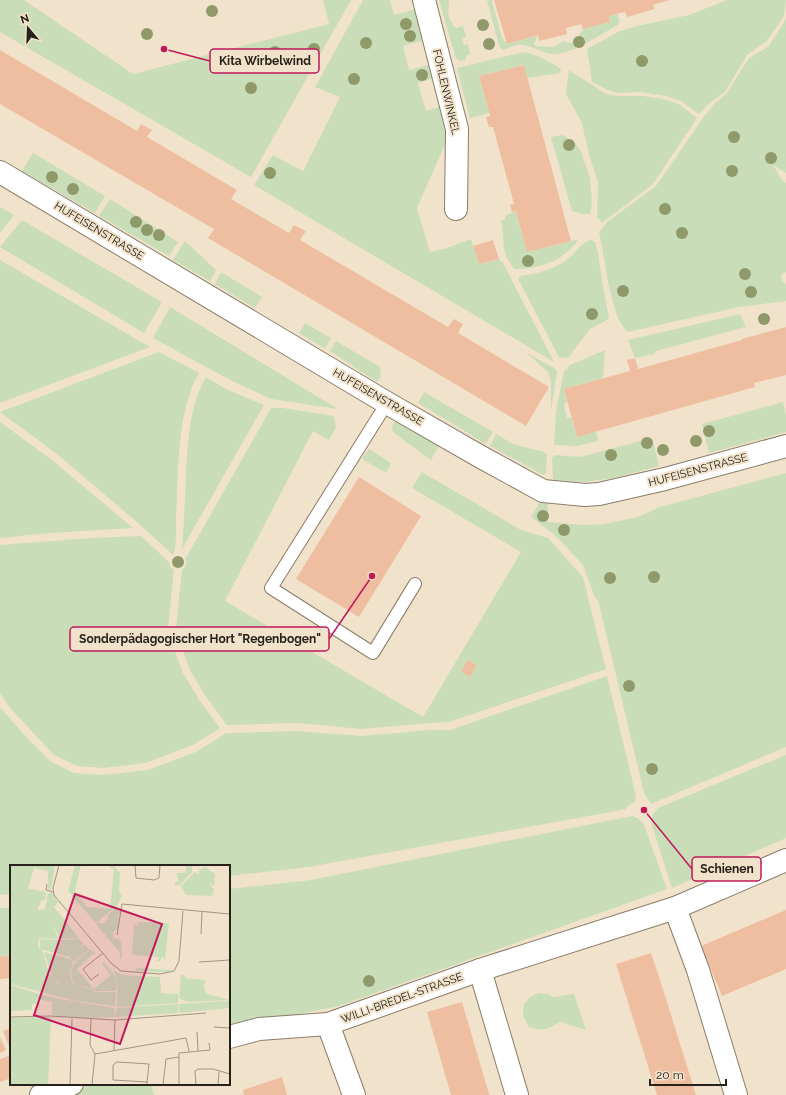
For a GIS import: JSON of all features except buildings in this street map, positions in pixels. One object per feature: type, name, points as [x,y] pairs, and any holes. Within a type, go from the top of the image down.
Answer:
[{"type":"street","name":"FOHLENWINKEL","points":[[424,0],[457,129],[456,209]]},
{"type":"street","name":"HUFEISENSTRASSE","points":[[0,172],[387,403],[543,491],[585,495],[599,494],[665,479],[786,446]]},
{"type":"street","name":"WILLI-BREDEL-STRASSE","points":[[354,1095],[328,1024],[480,970],[675,908],[786,860]]},
{"type":"street","points":[[675,908],[698,970],[736,1095]]},
{"type":"street","points":[[480,970],[517,1095]]},
{"type":"street","points":[[230,1037],[260,1029],[328,1024]]},
{"type":"street","points":[[41,1095],[69,1085]]},
{"type":"lane","points":[[387,403],[272,588],[373,653],[415,584]]},
{"type":"green space","points":[[0,0],[24,0],[133,74],[329,24],[323,0],[351,0],[251,177],[0,32]]},
{"type":"green space","points":[[363,0],[390,0],[394,15],[416,9],[425,40],[403,46],[409,70],[431,64],[435,78],[418,83],[426,111],[442,106],[449,135],[417,208],[430,252],[447,248],[471,239],[479,264],[499,259],[503,263],[554,362],[254,185],[273,155],[303,171],[340,97],[315,87]]},
{"type":"green space","points":[[439,0],[449,0],[448,12],[451,22],[456,28],[463,26],[466,37],[462,38],[464,45],[468,44],[470,54],[466,56],[466,59],[461,61],[456,59]]},
{"type":"green space","points":[[487,0],[493,0],[492,2],[502,38],[507,44],[538,35],[534,44],[536,46],[554,47],[563,41],[569,43],[575,42],[583,29],[610,22],[609,16],[617,14],[620,21],[618,25],[588,42],[564,53],[552,54],[521,45],[512,46],[502,50],[499,45]]},
{"type":"green space","points":[[727,0],[786,0],[784,16],[767,41],[747,55],[725,92],[711,102],[699,114],[681,101],[665,96],[642,92],[618,93],[592,82],[587,49],[620,31],[689,15]]},
{"type":"green space","points":[[786,19],[786,173],[773,165],[782,180],[786,183],[786,272],[782,274],[782,281],[786,284],[786,301],[739,307],[628,332],[622,325],[612,301],[599,232],[607,222],[656,186],[703,118],[714,104],[726,94],[749,58],[768,47]]},
{"type":"green space","points":[[523,52],[533,54],[547,61],[561,69],[560,73],[527,78],[523,65],[479,76],[489,113],[470,118],[457,68]]},
{"type":"green space","points":[[569,70],[606,94],[664,99],[679,104],[697,118],[653,184],[602,223],[597,217],[598,183],[588,151],[582,123],[566,94]]},
{"type":"green space","points":[[563,135],[576,144],[581,152],[590,178],[592,203],[590,214],[572,211],[551,137]]},
{"type":"green space","points":[[33,153],[105,196],[95,213],[22,171]]},
{"type":"green space","points":[[110,199],[178,242],[169,256],[99,216]]},
{"type":"green space","points":[[0,207],[14,215],[0,233]]},
{"type":"green space","points":[[516,211],[527,252],[579,239],[568,251],[555,260],[534,267],[514,269],[505,252],[501,221],[505,219],[505,216]]},
{"type":"green space","points":[[22,220],[162,302],[144,333],[0,247]]},
{"type":"green space","points":[[591,240],[595,242],[598,252],[609,318],[590,329],[568,358],[559,357],[518,279],[520,276],[533,274],[559,265],[582,245]]},
{"type":"green space","points":[[185,241],[216,270],[210,281],[173,260]]},
{"type":"green space","points":[[0,260],[150,347],[0,403]]},
{"type":"green space","points":[[221,272],[262,297],[255,308],[215,284]]},
{"type":"green space","points":[[170,307],[338,409],[271,399],[230,380],[153,338]]},
{"type":"green space","points":[[740,314],[746,327],[656,351],[654,354],[635,358],[628,340]]},
{"type":"green space","points":[[305,323],[331,338],[325,349],[299,333]]},
{"type":"green space","points":[[336,341],[380,367],[381,376],[377,382],[330,351]]},
{"type":"green space","points":[[605,350],[603,378],[564,389],[567,402],[564,404],[567,418],[571,417],[577,437],[596,431],[598,441],[577,446],[554,445],[556,412],[564,371],[570,365]]},
{"type":"green space","points":[[159,352],[199,373],[186,406],[182,424],[176,516],[176,541],[173,555],[137,522],[57,454],[0,412]]},
{"type":"green space","points":[[527,353],[556,369],[557,372],[551,410],[551,381],[548,372]]},
{"type":"green space","points":[[206,377],[226,389],[264,405],[182,549],[190,424],[200,388]]},
{"type":"green space","points":[[424,392],[493,432],[486,444],[418,403]]},
{"type":"green space","points":[[783,402],[786,415],[786,432],[709,453],[702,424]]},
{"type":"green space","points":[[271,408],[283,408],[334,416],[336,428],[329,440],[313,431],[225,601],[423,717],[521,552],[412,488],[422,472],[521,530],[548,538],[583,577],[606,669],[449,722],[361,729],[298,723],[227,725],[206,697],[190,670],[179,641],[176,627],[182,570],[186,566],[186,558]]},
{"type":"green space","points":[[395,421],[406,421],[440,444],[431,460],[393,432],[392,426]]},
{"type":"green space","points":[[0,422],[52,460],[133,528],[50,533],[0,538]]},
{"type":"green space","points":[[496,434],[513,444],[544,452],[547,455],[546,473],[543,475],[490,446]]},
{"type":"green space","points":[[652,438],[659,466],[614,478],[585,482],[553,480],[552,458],[555,455],[580,457]]},
{"type":"green space","points":[[369,449],[391,463],[386,473],[362,459]]},
{"type":"green space","points":[[786,473],[786,747],[651,804],[644,793],[598,600],[595,598],[583,565],[556,536],[531,517],[541,500],[548,502],[547,522],[584,525],[604,524],[638,517],[660,507]]},
{"type":"green space","points":[[141,536],[169,562],[170,567],[174,570],[168,627],[172,644],[183,673],[200,701],[220,728],[195,744],[146,763],[103,768],[77,766],[54,755],[10,708],[0,693],[0,545],[90,538]]},
{"type":"green space","points":[[607,676],[636,796],[635,801],[626,808],[627,809],[309,867],[230,876],[230,865],[10,865],[10,894],[0,895],[0,707],[50,761],[74,773],[103,775],[148,770],[198,751],[226,733],[298,731],[361,736],[430,730],[450,730]]},
{"type":"green space","points":[[786,755],[786,838],[672,888],[651,823],[652,817],[656,810]]},
{"type":"green space","points":[[632,816],[638,818],[644,825],[667,889],[339,1006],[259,1022],[230,1030],[230,889],[311,880]]},
{"type":"green space","points":[[0,908],[10,908],[10,955],[0,957]]},
{"type":"green space","points":[[539,993],[548,994],[553,997],[574,994],[586,1030],[560,1022],[552,1027],[542,1030],[529,1027],[523,1015],[524,1004],[530,997]]},
{"type":"green space","points":[[90,1085],[151,1085],[154,1095],[63,1095]]},
{"type":"place","name":"Kita Wirbelwind","points":[[164,49]]},
{"type":"place","name":"Sonderpädagogischer Hort \"Regenbogen\"","points":[[372,576]]},
{"type":"place","name":"Schienen","points":[[644,810]]}]
